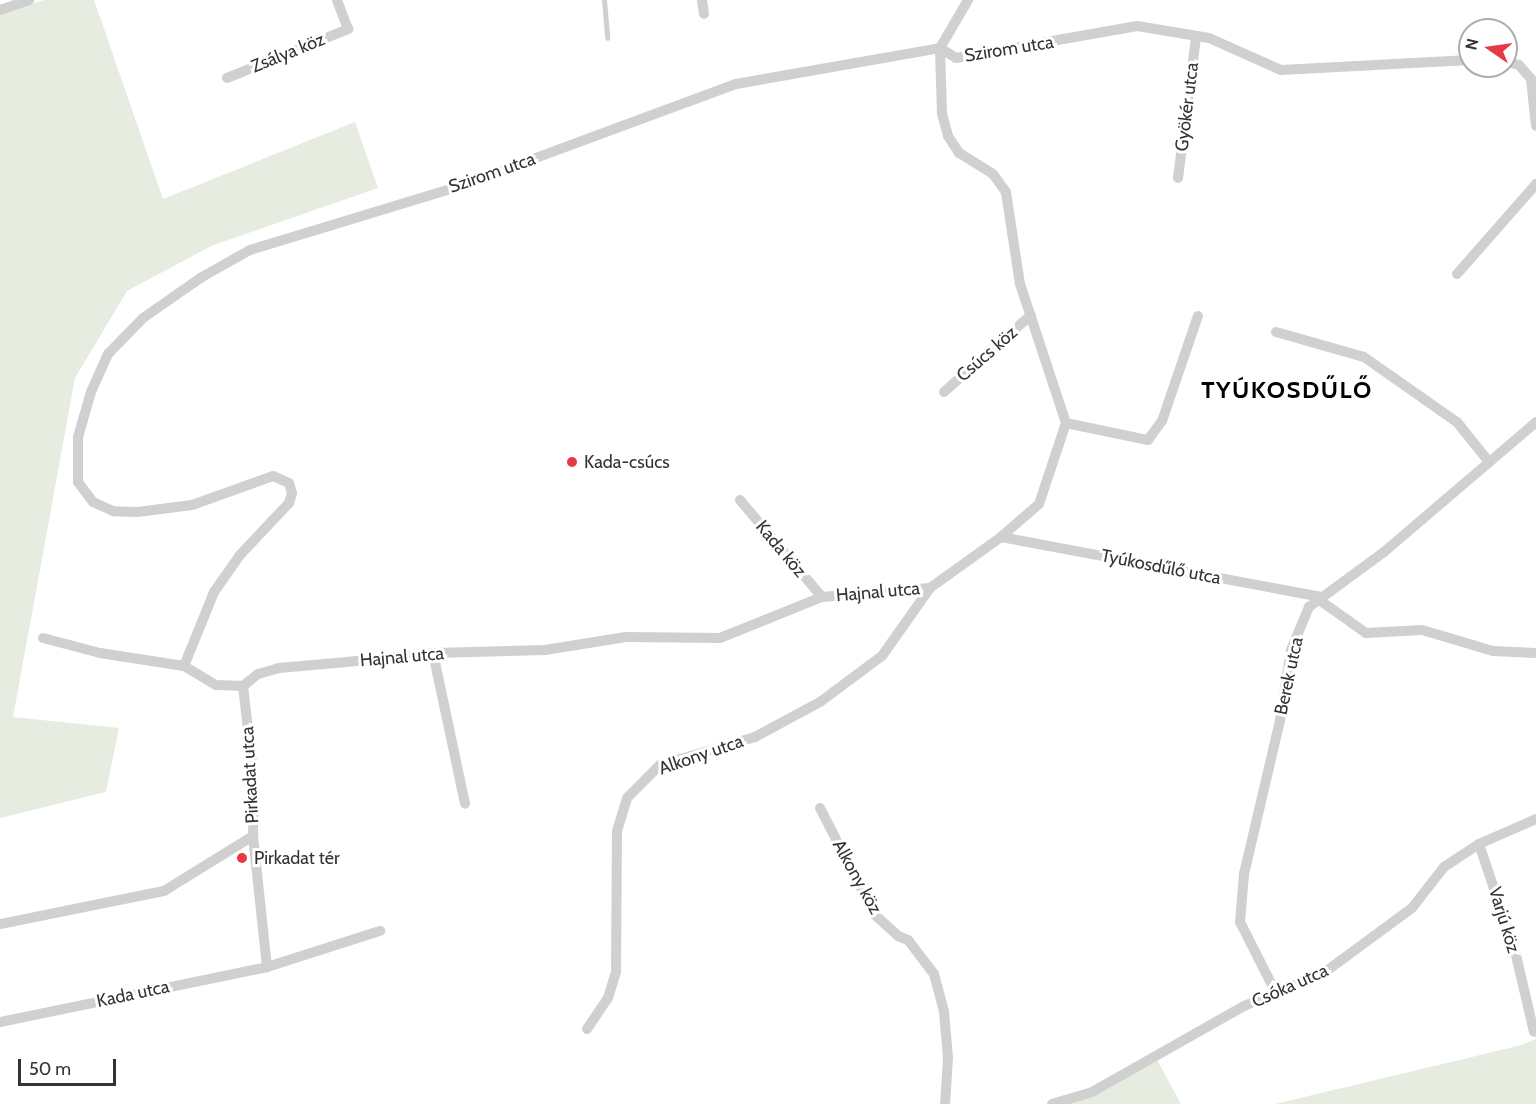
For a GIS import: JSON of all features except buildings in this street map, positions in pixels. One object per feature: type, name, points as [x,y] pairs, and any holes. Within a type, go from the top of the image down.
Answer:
[{"type":"street","points":[[0,10],[29,0]]},
{"type":"street","name":"Zsálya köz","points":[[227,78],[348,28],[337,0]]},
{"type":"street","points":[[702,0],[704,14]]},
{"type":"street","points":[[968,0],[940,48],[942,113],[948,136],[959,153],[993,174],[1006,192],[1015,261],[1066,423],[1148,440],[1162,421],[1198,316]]},
{"type":"street","name":"Szirom utca","points":[[184,666],[214,592],[240,555],[289,503],[292,493],[289,483],[273,476],[192,505],[166,510],[113,511],[93,502],[78,482],[78,437],[91,392],[108,354],[143,318],[202,277],[250,250],[460,186],[647,119],[704,94],[736,84],[940,48],[956,58],[1137,26],[1209,38],[1281,70],[1458,61]]},
{"type":"street","name":"Gyökér utca","points":[[1178,178],[1196,37]]},
{"type":"street","points":[[1518,65],[1531,79],[1536,126]]},
{"type":"street","points":[[1457,274],[1536,184]]},
{"type":"street","name":"Csúcs köz","points":[[944,392],[1031,315]]},
{"type":"street","points":[[1276,332],[1364,357],[1456,422],[1489,462]]},
{"type":"street","name":"Berek utca","points":[[1275,991],[1240,922],[1244,874],[1280,720],[1291,650],[1308,607],[1384,552],[1536,422]]},
{"type":"street","name":"Hajnal utca","points":[[243,686],[258,674],[279,668],[433,653],[545,650],[626,637],[720,638],[822,597],[930,588],[1001,537],[1039,504],[1066,423]]},
{"type":"street","name":"Kada köz","points":[[740,500],[822,597]]},
{"type":"street","name":"Tyúkosdűlő utca","points":[[1001,537],[1320,598],[1366,633],[1422,630],[1493,651],[1536,652]]},
{"type":"street","name":"Alkony utca","points":[[587,1029],[608,998],[616,971],[616,831],[627,798],[660,765],[755,737],[820,702],[882,656],[930,588]]},
{"type":"street","points":[[43,638],[100,653],[184,666],[216,685],[243,686]]},
{"type":"street","points":[[433,653],[465,804]]},
{"type":"street","name":"Pirkadat utca","points":[[0,924],[164,891],[253,836],[254,781],[243,686]]},
{"type":"street","name":"Alkony köz","points":[[820,808],[876,915],[886,928],[908,940],[934,974],[944,1012],[948,1058],[945,1104]]},
{"type":"street","name":"Csóka utca","points":[[1052,1104],[1092,1092],[1275,991],[1325,972],[1412,908],[1444,867],[1479,843],[1536,819]]},
{"type":"street","points":[[253,836],[267,967]]},
{"type":"street","name":"Varjú köz","points":[[1479,843],[1515,951],[1534,1032]]},
{"type":"street","name":"Kada utca","points":[[0,1022],[267,967],[380,931]]},
{"type":"lane","points":[[604,0],[607,38]]},
{"type":"shaded area","points":[[44,0],[94,0],[163,199],[355,122],[378,188],[211,246],[127,291],[75,378],[13,717],[119,728],[106,792],[0,818],[0,14]]},
{"type":"shaded area","points":[[1536,1039],[1536,1104],[1275,1104],[1518,1046]]},
{"type":"shaded area","points":[[1155,1056],[1181,1104],[1052,1104],[1092,1092]]},
{"type":"place","name":"Kada-csúcs","points":[[572,462]]},
{"type":"place","name":"Pirkadat tér","points":[[242,858]]},
{"type":"district","name":"TYÚKOSDŰLŐ","points":[[1287,390]]}]
